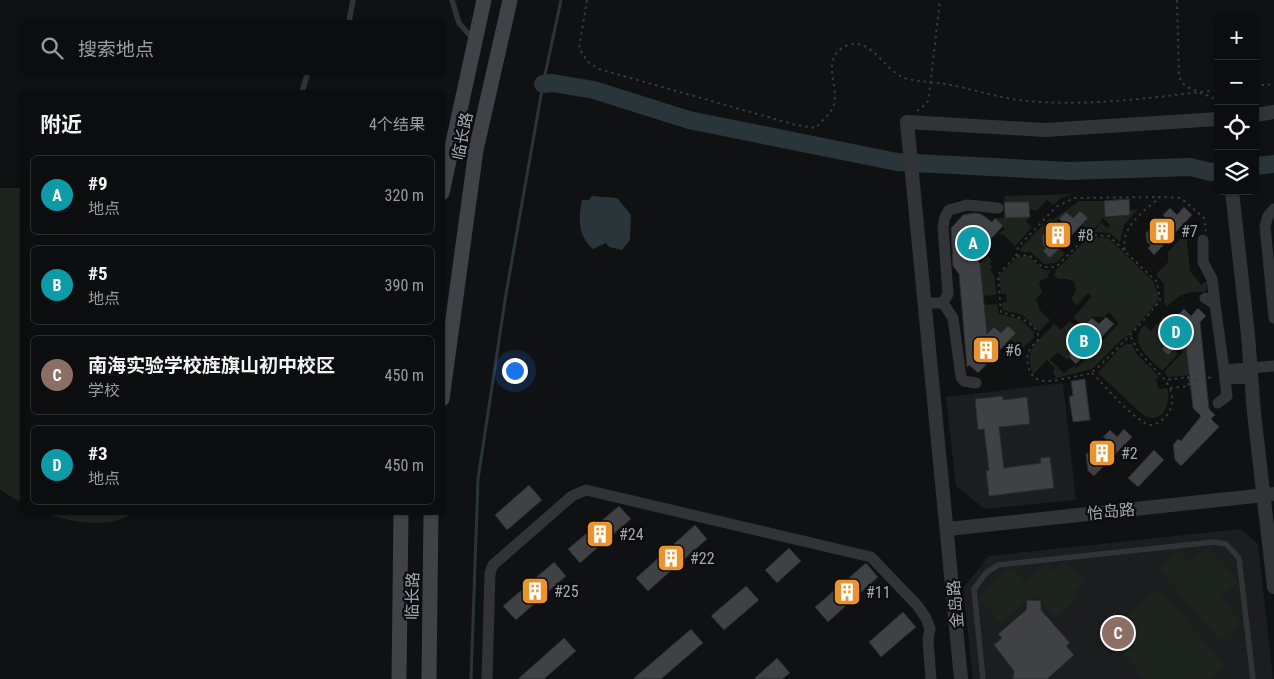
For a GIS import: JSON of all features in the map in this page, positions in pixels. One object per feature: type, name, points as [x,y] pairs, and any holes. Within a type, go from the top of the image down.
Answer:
[{"type":"main road","name":"临长路","points":[[445,176],[484,0]]},
{"type":"main road","name":"临长路","points":[[445,378],[476,150],[510,0]]},
{"type":"main road","name":"临长路","points":[[400,679],[402,515]]},
{"type":"main road","name":"临长路","points":[[429,679],[431,515]]},
{"type":"street","points":[[1259,114],[1274,112]]},
{"type":"street","points":[[907,122],[1045,130],[1214,119]]},
{"type":"street","name":"金岛路","points":[[907,122],[961,679]]},
{"type":"street","points":[[1232,195],[1251,373],[1269,499],[1274,587]]},
{"type":"street","points":[[943,303],[948,294],[944,217],[949,210],[967,205],[998,208]]},
{"type":"street","points":[[1274,209],[1268,216],[1265,226],[1274,318]]},
{"type":"street","points":[[1202,240],[1203,262],[1212,278],[1210,301],[1227,396],[1218,403]]},
{"type":"street","points":[[924,303],[943,303]]},
{"type":"street","points":[[943,303],[952,318],[961,377],[964,381],[976,383]]},
{"type":"street","points":[[1224,375],[1251,373],[1274,366]]},
{"type":"street","points":[[487,679],[490,573],[493,565],[572,496],[586,490],[871,557],[917,605],[926,618],[930,629],[928,640],[931,679]]},
{"type":"street","points":[[948,533],[1269,499]]},
{"type":"lane","points":[[349,20],[353,0]]},
{"type":"lane","points":[[452,0],[459,23],[475,42]]},
{"type":"lane","points":[[303,90],[307,75]]},
{"type":"lane","points":[[983,679],[974,589],[992,567],[1214,542],[1226,544],[1239,558],[1253,679]]},
{"type":"path","points":[[587,0],[578,48],[587,61],[599,69],[796,125],[815,128],[828,116],[834,104],[831,78],[834,57],[843,46],[855,42],[865,45],[892,73],[906,79],[931,82],[1027,101],[1101,102],[1214,90]]},
{"type":"path","points":[[907,122],[926,103],[931,82],[940,0]]},
{"type":"path","points":[[1177,0],[1179,77],[1185,86],[1214,99]]},
{"type":"path","points":[[1259,86],[1274,84]]},
{"type":"path","points":[[1125,252],[1124,241],[1128,228],[1160,197]]},
{"type":"path","points":[[1016,256],[1029,255],[1042,267],[1056,267],[1088,235],[1109,236],[1157,282],[1161,294],[1154,310],[1131,337],[1122,341],[1092,373],[1046,382],[1038,380],[1030,374],[1027,358],[1028,352],[1039,339],[1038,334],[1022,318],[1001,312],[998,276],[1016,256],[1018,247],[1064,202],[1074,198],[1181,198],[1196,209],[1206,224],[1206,236],[1202,240]]},
{"type":"path","points":[[1092,373],[1140,420],[1150,425],[1157,423],[1170,410],[1172,403],[1170,388],[1138,351],[1131,337]]},
{"type":"path","points":[[1188,381],[1224,375]]},
{"type":"path","points":[[1165,380],[1188,377],[1189,386],[1170,388]]},
{"type":"shaded area","points":[[0,188],[20,188],[20,502],[0,490]]},
{"type":"shaded area","points":[[1073,194],[1061,198],[1053,205],[1047,200],[1036,211],[1030,209],[1029,202],[1004,202],[1005,196]]},
{"type":"shaded area","points":[[592,196],[617,198],[631,215],[630,240],[622,250],[609,247],[606,243],[593,249],[584,239],[580,227],[582,200],[589,200]]},
{"type":"shaded area","points":[[1079,201],[1104,201],[1104,218],[1129,215],[1130,210],[1138,209],[1124,225],[1120,242],[1110,233],[1094,232],[1101,222],[1107,228],[1110,225],[1103,218],[1092,232],[1084,234],[1081,231],[1084,227],[1082,225],[1088,218],[1080,211],[1073,218],[1066,212],[1051,227],[1046,222],[1050,218],[1053,220]]},
{"type":"shaded area","points":[[1030,217],[1026,221],[1032,227],[1015,246],[1004,235],[999,234],[1005,228],[995,218]]},
{"type":"shaded area","points":[[1044,224],[1049,228],[1042,236],[1043,245],[1046,248],[1059,248],[1065,254],[1056,263],[1044,264],[1031,252],[1019,250]]},
{"type":"shaded area","points":[[1186,233],[1190,271],[1201,285],[1207,281],[1206,292],[1185,294],[1167,307],[1164,303],[1164,285],[1156,274],[1168,262],[1168,252]]},
{"type":"shaded area","points":[[1089,237],[1108,238],[1153,281],[1159,297],[1129,335],[1122,339],[1092,369],[1057,378],[1053,373],[1055,368],[1047,360],[1033,375],[1030,366],[1031,352],[1038,341],[1054,324],[1061,330],[1070,321],[1078,328],[1068,343],[1069,351],[1073,354],[1067,360],[1058,352],[1050,360],[1064,373],[1074,366],[1077,368],[1119,323],[1109,312],[1104,317],[1092,317],[1084,326],[1073,318],[1092,296],[1088,293],[1077,305],[1071,299],[1076,290],[1074,282],[1068,279],[1058,279],[1054,275],[1056,270]]},
{"type":"shaded area","points":[[988,256],[992,261],[990,264],[993,267],[990,270],[994,275],[997,295],[983,296],[980,263]]},
{"type":"shaded area","points":[[1029,256],[1042,269],[1050,271],[1047,278],[1041,280],[1039,284],[1042,292],[1036,299],[1040,310],[1050,320],[1039,332],[1023,315],[1003,310],[1002,303],[1007,301],[1006,294],[1001,294],[999,276],[1017,257]]},
{"type":"shaded area","points":[[997,304],[999,314],[1020,319],[1034,332],[1034,337],[1022,349],[1017,344],[1012,349],[1009,346],[1013,342],[1010,340],[1016,333],[1008,326],[1001,333],[994,327],[987,334],[984,305]]},
{"type":"shaded area","points":[[1164,316],[1169,320],[1160,334],[1161,342],[1164,346],[1162,349],[1168,355],[1174,349],[1178,354],[1162,371],[1142,350],[1138,338],[1139,332],[1144,325],[1151,331]]},
{"type":"shaded area","points":[[1181,342],[1186,348],[1189,375],[1168,377],[1164,372],[1183,352],[1177,346]]},
{"type":"shaded area","points":[[1127,344],[1132,344],[1136,353],[1159,377],[1156,379],[1158,389],[1167,388],[1167,406],[1160,416],[1150,418],[1143,415],[1098,373],[1120,348]]},
{"type":"shaded area","points":[[1063,383],[1076,500],[985,509],[956,486],[946,397]]},
{"type":"shaded area","points":[[52,515],[129,515],[101,523],[66,519]]},
{"type":"shaded area","points":[[1240,529],[1258,544],[1273,679],[973,679],[963,588],[989,556]]},
{"type":"shaded area","points":[[1208,546],[1238,581],[1220,597],[1241,622],[1220,640],[1158,568],[1179,550],[1190,562]]},
{"type":"shaded area","points":[[1065,561],[1084,583],[1072,594],[1077,599],[1056,618],[1035,594],[1001,623],[978,597],[1012,567],[1025,582],[1047,564],[1053,571]]},
{"type":"shaded area","points":[[1158,589],[1226,666],[1211,679],[1145,679],[1106,634]]},
{"type":"building","points":[[1129,199],[1130,215],[1105,217],[1104,201]]},
{"type":"building","points":[[1004,202],[1029,202],[1030,217],[1005,218]]},
{"type":"building","name":"#7","points":[[1184,207],[1192,215],[1154,255],[1148,248],[1151,245],[1147,242],[1146,233],[1151,227],[1154,230],[1166,218],[1163,215],[1170,208],[1177,215]]},
{"type":"building","name":"#8","points":[[1080,211],[1088,218],[1050,258],[1043,251],[1046,248],[1043,245],[1042,236],[1047,231],[1050,233],[1062,221],[1059,219],[1066,212],[1073,218]]},
{"type":"building","points":[[981,214],[992,222],[995,218],[1003,226],[974,257],[980,263],[987,334],[994,327],[1001,333],[1008,326],[1016,333],[978,373],[969,365],[967,367],[959,274],[953,266],[951,228],[963,215]]},
{"type":"building","points":[[1198,308],[1206,316],[1200,322],[1209,409],[1215,415],[1211,419],[1219,427],[1181,466],[1175,460],[1173,445],[1178,439],[1181,441],[1201,416],[1193,408],[1185,338],[1168,355],[1162,349],[1164,346],[1161,342],[1160,334],[1165,328],[1168,331],[1180,318],[1177,316],[1184,309],[1191,316]]},
{"type":"building","points":[[1106,317],[1114,324],[1076,364],[1070,358],[1068,343],[1073,337],[1076,339],[1088,327],[1085,325],[1092,318],[1099,324]]},
{"type":"building","points":[[1085,379],[1090,420],[1073,422],[1069,396],[1073,396],[1071,381]]},
{"type":"building","points":[[1003,396],[1003,400],[1027,397],[1030,424],[999,427],[1004,468],[1041,463],[1040,458],[1050,457],[1054,488],[989,496],[986,471],[989,470],[984,429],[978,430],[975,399]]},
{"type":"building","name":"#2","points":[[1124,429],[1132,437],[1094,476],[1088,471],[1086,455],[1091,449],[1094,452],[1106,439],[1103,437],[1110,430],[1117,437]]},
{"type":"building","points":[[1154,450],[1164,460],[1138,487],[1128,478]]},
{"type":"building","points":[[529,485],[542,500],[507,530],[495,515]]},
{"type":"building","name":"#24","points":[[619,506],[631,519],[580,563],[568,549]]},
{"type":"building","name":"#22","points":[[695,525],[707,539],[648,591],[636,578]]},
{"type":"building","points":[[789,548],[801,561],[777,583],[765,570]]},
{"type":"building","name":"#25","points":[[554,562],[566,576],[516,620],[503,606]]},
{"type":"building","name":"#11","points":[[866,563],[878,577],[828,622],[815,607]]},
{"type":"building","points":[[746,586],[759,600],[724,630],[711,616]]},
{"type":"building","points":[[1027,600],[1041,601],[1041,610],[1070,643],[1066,646],[1074,655],[1047,679],[1013,679],[1014,671],[994,645],[1002,638],[998,634],[1026,610]]},
{"type":"building","points":[[903,612],[916,627],[881,657],[869,642]]},
{"type":"building","points":[[691,629],[703,643],[661,679],[633,679]]},
{"type":"building","points":[[564,638],[576,651],[544,679],[518,679]]},
{"type":"building","points":[[777,658],[790,673],[782,679],[754,679]]},
{"type":"waterway","points":[[471,679],[478,479],[506,294],[543,84],[561,0]]},
{"type":"waterway","points":[[543,84],[553,83],[594,90],[689,120],[897,162],[1068,171],[1190,167],[1214,172]]},
{"type":"waterway","points":[[1259,166],[1274,164]]},
{"type":"place","name":"#7","points":[[1162,231]]},
{"type":"place","name":"#8","points":[[1058,235]]},
{"type":"place","name":"#9","points":[[973,243]]},
{"type":"place","name":"#3","points":[[1176,332]]},
{"type":"place","name":"#5","points":[[1084,341]]},
{"type":"place","name":"#6","points":[[986,350]]},
{"type":"place","name":"#2","points":[[1102,453]]},
{"type":"place","name":"#24","points":[[600,534]]},
{"type":"place","name":"#22","points":[[671,558]]},
{"type":"place","name":"#25","points":[[535,591]]},
{"type":"place","name":"#11","points":[[847,592]]},
{"type":"place","name":"南海实验学校旌旗山初中校区","points":[[1118,633]]}]
